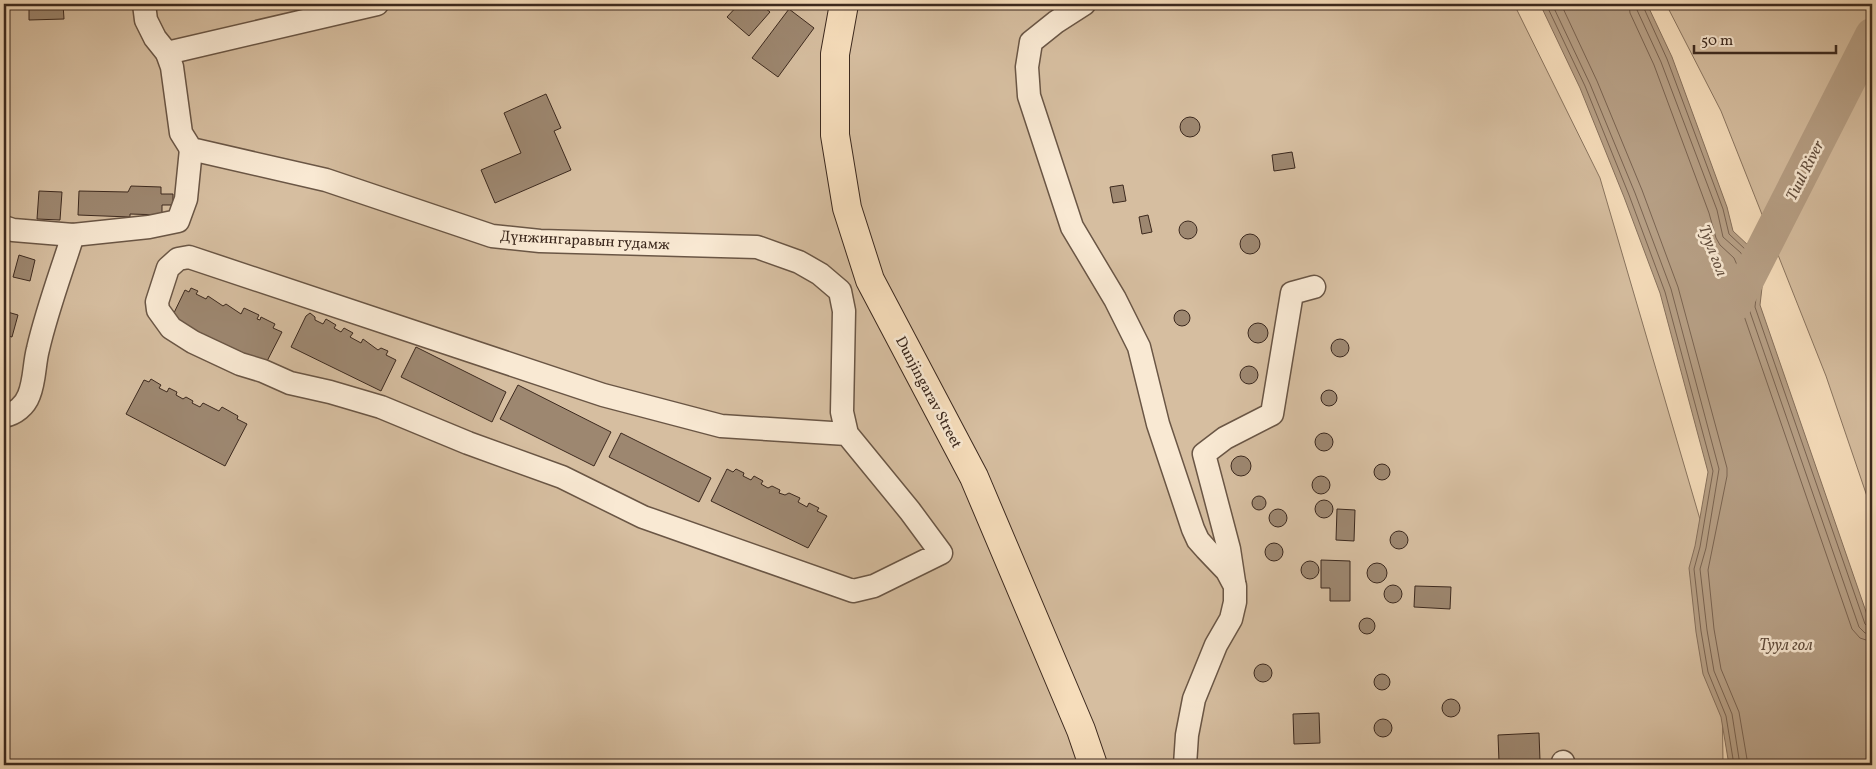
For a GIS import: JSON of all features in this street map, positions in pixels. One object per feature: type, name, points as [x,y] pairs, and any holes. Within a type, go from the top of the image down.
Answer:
[{"type":"main road","name":"Dunjingarav Street","points":[[844,4],[835,54],[835,135],[847,208],[870,280],[974,477],[1081,730],[1093,765]]},
{"type":"street","points":[[4,227],[13,230],[73,235],[150,227],[178,220],[186,200],[191,149],[181,133],[172,67],[167,53],[154,38],[146,20],[144,4]]},
{"type":"street","points":[[167,53],[377,4]]},
{"type":"street","points":[[1084,4],[1056,22],[1031,42],[1027,67],[1029,96],[1072,227],[1115,299],[1139,347],[1158,424],[1198,540],[1227,571],[1235,586]]},
{"type":"street","name":"Дүнжингаравын гудамж","points":[[191,149],[326,180],[492,236],[540,241],[757,246],[799,262],[820,274],[840,291]]},
{"type":"street","points":[[4,416],[15,412],[23,406],[29,395],[38,350],[52,298],[73,235]]},
{"type":"street","points":[[847,434],[721,426],[603,395],[189,256],[178,259],[168,268],[157,302],[158,310],[171,328],[194,342],[240,364],[263,371],[290,383],[381,407],[468,443],[562,477],[643,517],[853,591],[874,586],[941,553],[910,511],[847,434],[842,412],[844,311],[840,291],[870,280]]},
{"type":"street","points":[[1185,765],[1187,735],[1194,699],[1213,652],[1230,619],[1235,602],[1235,586],[1229,549],[1204,454],[1224,438],[1272,414],[1292,293],[1314,287]]},
{"type":"shaded area","points":[[4,4],[1514,4],[1600,178],[1721,591],[1723,765],[4,765]]},
{"type":"shaded area","points":[[1666,4],[1872,4],[1872,511],[1826,376],[1721,111]]},
{"type":"water","name":"Туул гол","points":[[1540,4],[1647,4],[1672,57],[1727,207],[1733,231],[1750,247],[1763,279],[1760,305],[1872,629],[1872,765],[1729,765],[1721,717],[1703,674],[1689,568],[1695,546],[1708,472],[1660,293],[1580,88]]},
{"type":"building","points":[[29,4],[63,4],[64,19],[29,20]]},
{"type":"building","points":[[739,4],[760,4],[770,12],[749,36],[727,17]]},
{"type":"building","points":[[789,9],[814,28],[778,77],[752,58]]},
{"type":"building","points":[[546,94],[561,128],[554,131],[571,170],[495,203],[481,170],[521,153],[504,113]]},
{"type":"building","points":[[1190,117],[1197,120],[1200,127],[1197,134],[1190,137],[1183,134],[1180,127],[1183,120]]},
{"type":"building","points":[[1292,152],[1295,168],[1274,171],[1272,155]]},
{"type":"building","points":[[1123,185],[1126,201],[1113,203],[1110,187]]},
{"type":"building","points":[[131,186],[161,187],[161,194],[173,194],[173,205],[162,205],[162,215],[130,214],[130,217],[78,215],[79,191],[128,192]]},
{"type":"building","points":[[4,191],[8,191],[4,218]]},
{"type":"building","points":[[39,191],[62,192],[60,220],[37,219]]},
{"type":"building","points":[[1148,215],[1152,232],[1142,234],[1139,217]]},
{"type":"building","points":[[1188,221],[1194,224],[1197,230],[1194,236],[1188,239],[1182,236],[1179,230],[1182,224]]},
{"type":"building","points":[[1250,234],[1257,237],[1260,244],[1257,251],[1250,254],[1243,251],[1240,244],[1243,237]]},
{"type":"building","points":[[19,255],[35,260],[30,281],[13,277]]},
{"type":"building","points":[[191,288],[198,291],[196,294],[206,299],[208,296],[223,306],[226,304],[241,314],[244,308],[259,315],[257,319],[260,320],[261,317],[275,324],[273,328],[282,332],[265,365],[171,319],[185,290],[189,292]]},
{"type":"building","points":[[1182,310],[1188,312],[1190,318],[1188,324],[1182,326],[1176,324],[1174,318],[1176,312]]},
{"type":"building","points":[[4,311],[18,315],[12,337],[4,335]]},
{"type":"building","points":[[310,313],[315,317],[315,320],[323,324],[326,319],[336,325],[334,328],[341,332],[344,328],[353,333],[350,337],[361,343],[363,339],[378,350],[381,348],[388,351],[386,355],[396,360],[381,391],[291,347],[306,316]]},
{"type":"building","points":[[1258,323],[1265,326],[1268,333],[1265,340],[1258,343],[1251,340],[1248,333],[1251,326]]},
{"type":"building","points":[[1340,339],[1346,342],[1349,348],[1346,354],[1340,357],[1334,354],[1331,348],[1334,342]]},
{"type":"building","points":[[416,347],[506,392],[492,422],[401,377]]},
{"type":"building","points":[[1249,366],[1255,369],[1258,375],[1255,381],[1249,384],[1243,381],[1240,375],[1243,369]]},
{"type":"building","points":[[151,379],[161,385],[159,388],[167,392],[169,388],[177,392],[176,395],[183,399],[186,397],[200,407],[203,403],[219,411],[222,407],[238,416],[237,419],[247,424],[225,466],[126,414],[144,380],[149,382]]},
{"type":"building","points":[[518,385],[611,432],[594,466],[500,419]]},
{"type":"building","points":[[1326,390],[1332,390],[1337,395],[1335,404],[1326,406],[1321,401],[1321,395]]},
{"type":"building","points":[[621,433],[711,478],[699,502],[609,457]]},
{"type":"building","points":[[1320,433],[1328,433],[1333,438],[1331,449],[1320,451],[1315,446],[1315,438]]},
{"type":"building","points":[[1241,456],[1248,459],[1251,466],[1248,473],[1241,476],[1234,473],[1231,466],[1234,459]]},
{"type":"building","points":[[1379,464],[1385,464],[1390,469],[1388,478],[1379,480],[1374,475],[1374,469]]},
{"type":"building","points":[[727,469],[733,472],[736,469],[744,473],[743,476],[751,480],[754,476],[763,481],[761,484],[768,488],[772,486],[780,490],[779,493],[785,495],[789,493],[800,498],[798,502],[807,507],[809,503],[819,508],[817,511],[827,516],[808,548],[711,501]]},
{"type":"building","points":[[1317,476],[1325,476],[1330,481],[1328,492],[1317,494],[1312,489],[1312,481]]},
{"type":"building","points":[[1259,496],[1264,498],[1266,503],[1264,508],[1259,510],[1254,508],[1252,503],[1254,498]]},
{"type":"building","points":[[1324,500],[1330,503],[1333,509],[1330,515],[1324,518],[1318,515],[1315,509],[1318,503]]},
{"type":"building","points":[[1278,509],[1284,512],[1287,518],[1284,524],[1278,527],[1272,524],[1269,518],[1272,512]]},
{"type":"building","points":[[1337,509],[1355,510],[1354,541],[1336,540]]},
{"type":"building","points":[[1395,531],[1403,531],[1408,536],[1406,547],[1395,549],[1390,544],[1390,536]]},
{"type":"building","points":[[1270,543],[1278,543],[1283,548],[1281,559],[1270,561],[1265,556],[1265,548]]},
{"type":"building","points":[[1321,560],[1350,561],[1350,601],[1330,601],[1330,588],[1321,588]]},
{"type":"building","points":[[1306,561],[1314,561],[1319,566],[1317,577],[1306,579],[1301,574],[1301,566]]},
{"type":"building","points":[[1377,563],[1384,566],[1387,573],[1384,580],[1377,583],[1370,580],[1367,573],[1370,566]]},
{"type":"building","points":[[1393,585],[1401,590],[1402,594],[1397,602],[1393,603],[1385,598],[1384,594],[1389,586]]},
{"type":"building","points":[[1415,586],[1451,587],[1450,609],[1414,607]]},
{"type":"building","points":[[1367,618],[1375,626],[1367,634],[1359,626]]},
{"type":"building","points":[[1263,664],[1269,667],[1272,673],[1269,679],[1263,682],[1257,679],[1254,673],[1257,667]]},
{"type":"building","points":[[1382,674],[1390,682],[1382,690],[1374,682]]},
{"type":"building","points":[[1451,699],[1457,702],[1460,708],[1457,714],[1451,717],[1445,714],[1442,708],[1445,702]]},
{"type":"building","points":[[1319,713],[1320,743],[1294,744],[1293,714]]},
{"type":"building","points":[[1383,719],[1389,722],[1392,728],[1389,734],[1383,737],[1377,734],[1374,728],[1377,722]]},
{"type":"building","points":[[1539,733],[1540,761],[1499,762],[1498,735]]},
{"type":"waterway","name":"Tuul River","points":[[1735,304],[1872,35]]}]
